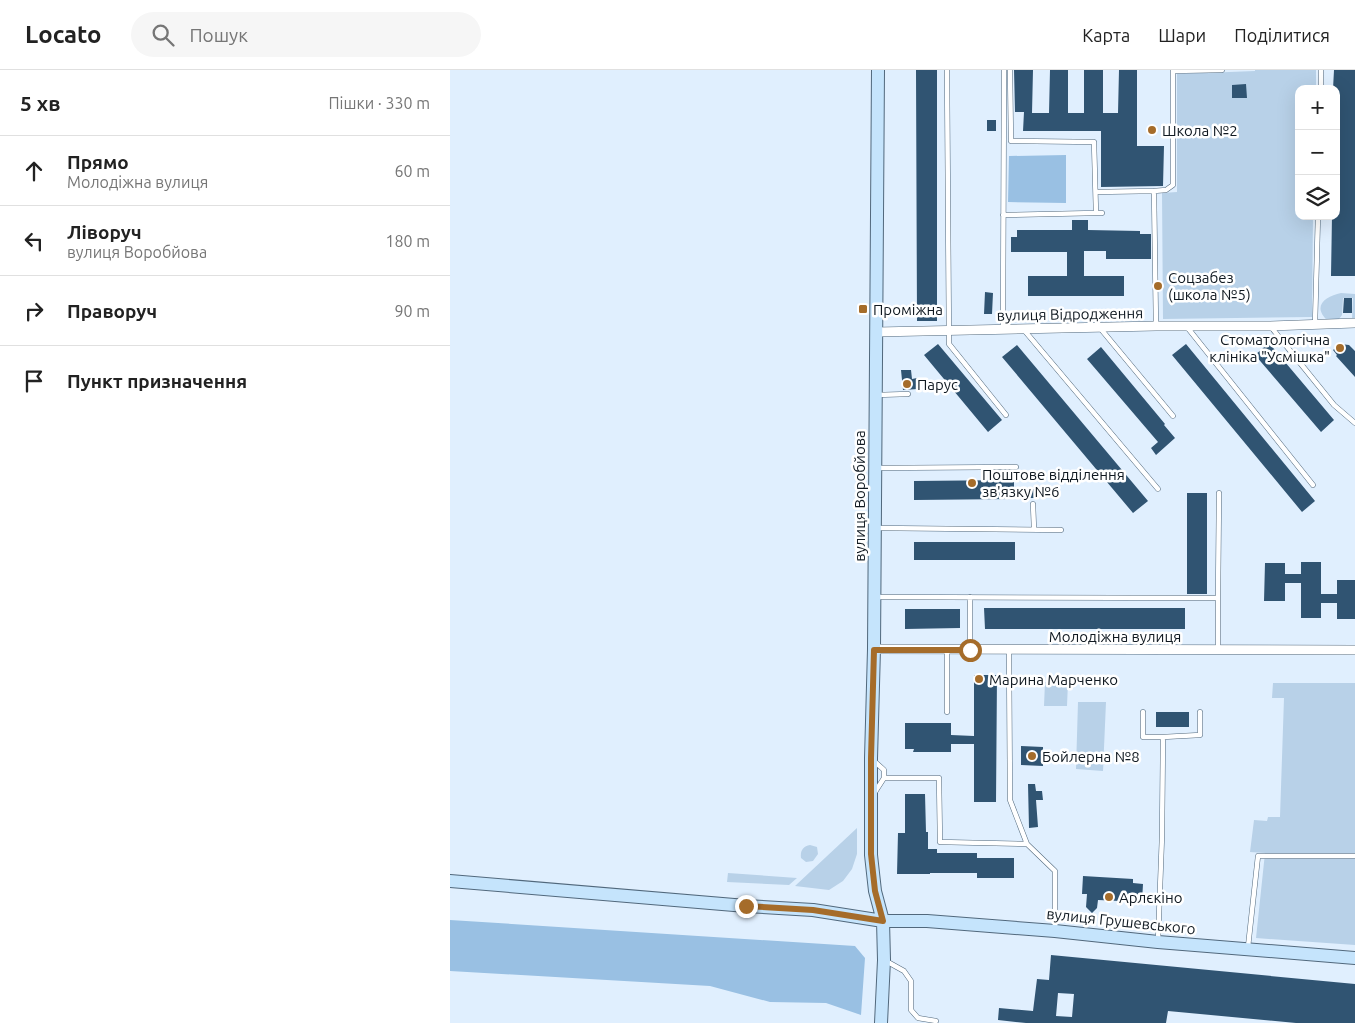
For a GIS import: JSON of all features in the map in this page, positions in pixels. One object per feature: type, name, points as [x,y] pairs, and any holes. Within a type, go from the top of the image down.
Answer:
[{"type":"main road","name":"вулиця Воробйова","points":[[878,70],[875,597],[871,854],[875,891],[883,921],[884,960],[881,1023]]},
{"type":"main road","name":"вулиця Грушевського","points":[[450,881],[813,910],[883,921],[926,921],[1055,931],[1158,942],[1355,958]]},
{"type":"street","name":"вулиця Відродження","points":[[876,332],[1355,323]]},
{"type":"street","name":"Молодіжна вулиця","points":[[874,650],[1355,650]]},
{"type":"lane","points":[[947,70],[949,344],[1006,415]]},
{"type":"lane","points":[[1003,329],[1004,70]]},
{"type":"lane","points":[[1003,215],[1099,213],[1096,192],[1094,142],[1011,141],[1010,70]]},
{"type":"lane","points":[[1096,192],[1166,190],[1173,185],[1173,71],[1222,70]]},
{"type":"lane","points":[[1321,70],[1321,85]]},
{"type":"lane","points":[[1154,191],[1156,326]]},
{"type":"lane","points":[[1315,324],[1318,220]]},
{"type":"lane","points":[[1186,326],[1313,485]]},
{"type":"lane","points":[[1270,326],[1334,404],[1355,423]]},
{"type":"lane","points":[[1099,327],[1173,416]]},
{"type":"lane","points":[[1023,329],[1158,489]]},
{"type":"lane","points":[[876,395],[908,394]]},
{"type":"lane","points":[[876,468],[1016,467]]},
{"type":"lane","points":[[1218,650],[1219,493]]},
{"type":"lane","points":[[1033,504],[1034,529]]},
{"type":"lane","points":[[875,528],[1061,530]]},
{"type":"lane","points":[[875,597],[1218,598]]},
{"type":"lane","points":[[970,597],[970,650]]},
{"type":"lane","points":[[947,650],[947,712]]},
{"type":"lane","points":[[1009,650],[1010,800],[1027,844],[1055,871],[1055,931]]},
{"type":"lane","points":[[1143,712],[1143,737],[1163,737],[1200,735],[1200,712]]},
{"type":"lane","points":[[1158,942],[1163,737]]},
{"type":"lane","points":[[871,758],[884,770],[884,778],[871,797]]},
{"type":"lane","points":[[884,778],[939,778],[940,842],[1027,844]]},
{"type":"lane","points":[[1248,949],[1258,856],[1355,856]]},
{"type":"lane","points":[[884,960],[904,971],[911,981],[911,1010],[918,1018],[936,1021]]},
{"type":"shaded area","points":[[1316,70],[1316,85],[1295,85],[1295,220],[1313,220],[1312,317],[1163,319],[1162,193],[1177,192],[1177,74]]},
{"type":"shaded area","points":[[1066,155],[1066,203],[1008,202],[1009,156]]},
{"type":"shaded area","points":[[1341,293],[1355,294],[1355,319],[1352,319],[1353,298],[1343,298],[1342,315],[1339,319],[1328,321],[1321,311],[1322,303],[1326,299]]},
{"type":"shaded area","points":[[1045,682],[1068,682],[1067,706],[1044,706]]},
{"type":"shaded area","points":[[1273,683],[1355,683],[1355,945],[1256,938],[1265,853],[1250,852],[1254,820],[1267,821],[1268,817],[1280,817],[1284,698],[1272,698]]},
{"type":"shaded area","points":[[1078,702],[1106,702],[1103,771],[1076,769]]},
{"type":"shaded area","points":[[857,828],[857,854],[852,869],[843,881],[829,890],[795,886]]},
{"type":"shaded area","points":[[810,845],[817,847],[818,854],[813,861],[806,862],[801,858],[801,853],[802,849]]},
{"type":"shaded area","points":[[728,873],[797,878],[789,885],[727,882]]},
{"type":"shaded area","points":[[450,920],[855,946],[865,958],[861,1015],[826,1003],[770,1002],[710,986],[450,971]]},
{"type":"building","points":[[916,70],[937,70],[937,321],[917,321]]},
{"type":"building","points":[[1014,70],[1033,70],[1032,113],[1049,113],[1050,70],[1068,70],[1068,113],[1084,113],[1084,70],[1103,70],[1103,113],[1118,113],[1119,70],[1137,70],[1137,146],[1164,146],[1163,186],[1101,187],[1101,131],[1023,131],[1024,112],[1015,112]]},
{"type":"building","points":[[1334,70],[1355,70],[1355,276],[1331,276],[1332,220],[1340,220],[1340,85],[1333,85]]},
{"type":"building","points":[[1246,84],[1247,98],[1232,98],[1232,85]]},
{"type":"building","points":[[987,120],[996,120],[996,131],[987,131]]},
{"type":"building","points":[[1072,220],[1088,220],[1088,230],[1140,231],[1140,234],[1151,234],[1151,259],[1106,259],[1106,251],[1084,251],[1084,276],[1124,276],[1124,296],[1028,296],[1028,276],[1067,276],[1067,252],[1011,252],[1011,237],[1017,237],[1017,230],[1072,230]]},
{"type":"building","points":[[985,292],[993,293],[992,314],[984,314]]},
{"type":"building","points":[[1344,298],[1352,298],[1352,313],[1343,313]]},
{"type":"building","points":[[1269,343],[1334,420],[1321,432],[1255,355]]},
{"type":"building","points":[[938,344],[1002,420],[988,432],[924,355]]},
{"type":"building","points":[[1186,344],[1315,501],[1302,512],[1172,355]]},
{"type":"building","points":[[1340,344],[1349,345],[1355,351],[1355,377],[1333,350]]},
{"type":"building","points":[[1017,345],[1148,501],[1133,513],[1002,357]]},
{"type":"building","points":[[1101,347],[1175,438],[1156,455],[1151,448],[1158,442],[1087,359]]},
{"type":"building","name":"Парус","points":[[901,370],[911,370],[912,379],[917,378],[918,389],[903,390]]},
{"type":"building","points":[[1014,480],[1014,489],[1045,489],[1045,496],[1014,499],[914,500],[914,481]]},
{"type":"building","points":[[1187,493],[1207,493],[1207,594],[1187,594]]},
{"type":"building","points":[[914,542],[1015,542],[1015,560],[914,560]]},
{"type":"building","points":[[1301,562],[1321,562],[1321,594],[1337,594],[1337,580],[1355,580],[1355,619],[1337,619],[1337,603],[1321,603],[1321,618],[1301,618],[1301,583],[1285,583],[1285,601],[1264,601],[1265,563],[1285,563],[1285,574],[1301,574]]},
{"type":"building","points":[[984,608],[1185,608],[1185,629],[985,629]]},
{"type":"building","points":[[905,609],[960,609],[960,628],[905,629]]},
{"type":"building","points":[[974,675],[997,675],[996,802],[974,802],[974,744],[951,744],[951,752],[913,752],[914,749],[905,749],[905,723],[951,723],[951,735],[974,736]]},
{"type":"building","points":[[1156,712],[1189,712],[1189,727],[1156,727]]},
{"type":"building","name":"Бойлерна №8","points":[[1021,746],[1043,747],[1043,766],[1021,765]]},
{"type":"building","points":[[1028,784],[1035,784],[1036,791],[1042,791],[1043,800],[1036,800],[1038,827],[1029,828]]},
{"type":"building","points":[[905,794],[925,794],[928,849],[937,849],[937,853],[977,853],[977,858],[1014,858],[1014,878],[977,878],[977,873],[897,874],[898,833],[905,833]]},
{"type":"building","name":"Арлєкіно","points":[[1083,876],[1133,879],[1133,883],[1143,884],[1142,902],[1098,900],[1097,908],[1092,913],[1086,907],[1087,894],[1082,894]]},
{"type":"building","points":[[1051,955],[1355,984],[1355,1023],[1296,1023],[1168,1011],[1166,1023],[1026,1023],[998,1020],[999,1008],[1033,1011],[1037,979],[1049,980]],"holes":[[[1058,993],[1074,994],[1072,1017],[1056,1016]]]},
{"type":"place","name":"Школа №2","points":[[1152,130]]},
{"type":"place","name":"Соцзабез (школа №5)","points":[[1158,286]]},
{"type":"place","name":"Проміжна","points":[[863,309]]},
{"type":"place","name":"Стоматологічна клініка \"Усмішка\"","points":[[1340,348]]},
{"type":"place","name":"Парус","points":[[907,384]]},
{"type":"place","name":"Поштове відділення зв'язку №6","points":[[972,483]]},
{"type":"place","name":"Марина Марченко","points":[[979,679]]},
{"type":"place","name":"Бойлерна №8","points":[[1032,756]]},
{"type":"place","name":"Арлєкіно","points":[[1109,897]]},
{"type":"route","points":[[746,906],[813,910],[883,921],[875,891],[871,854],[874,650],[970,650]]}]
